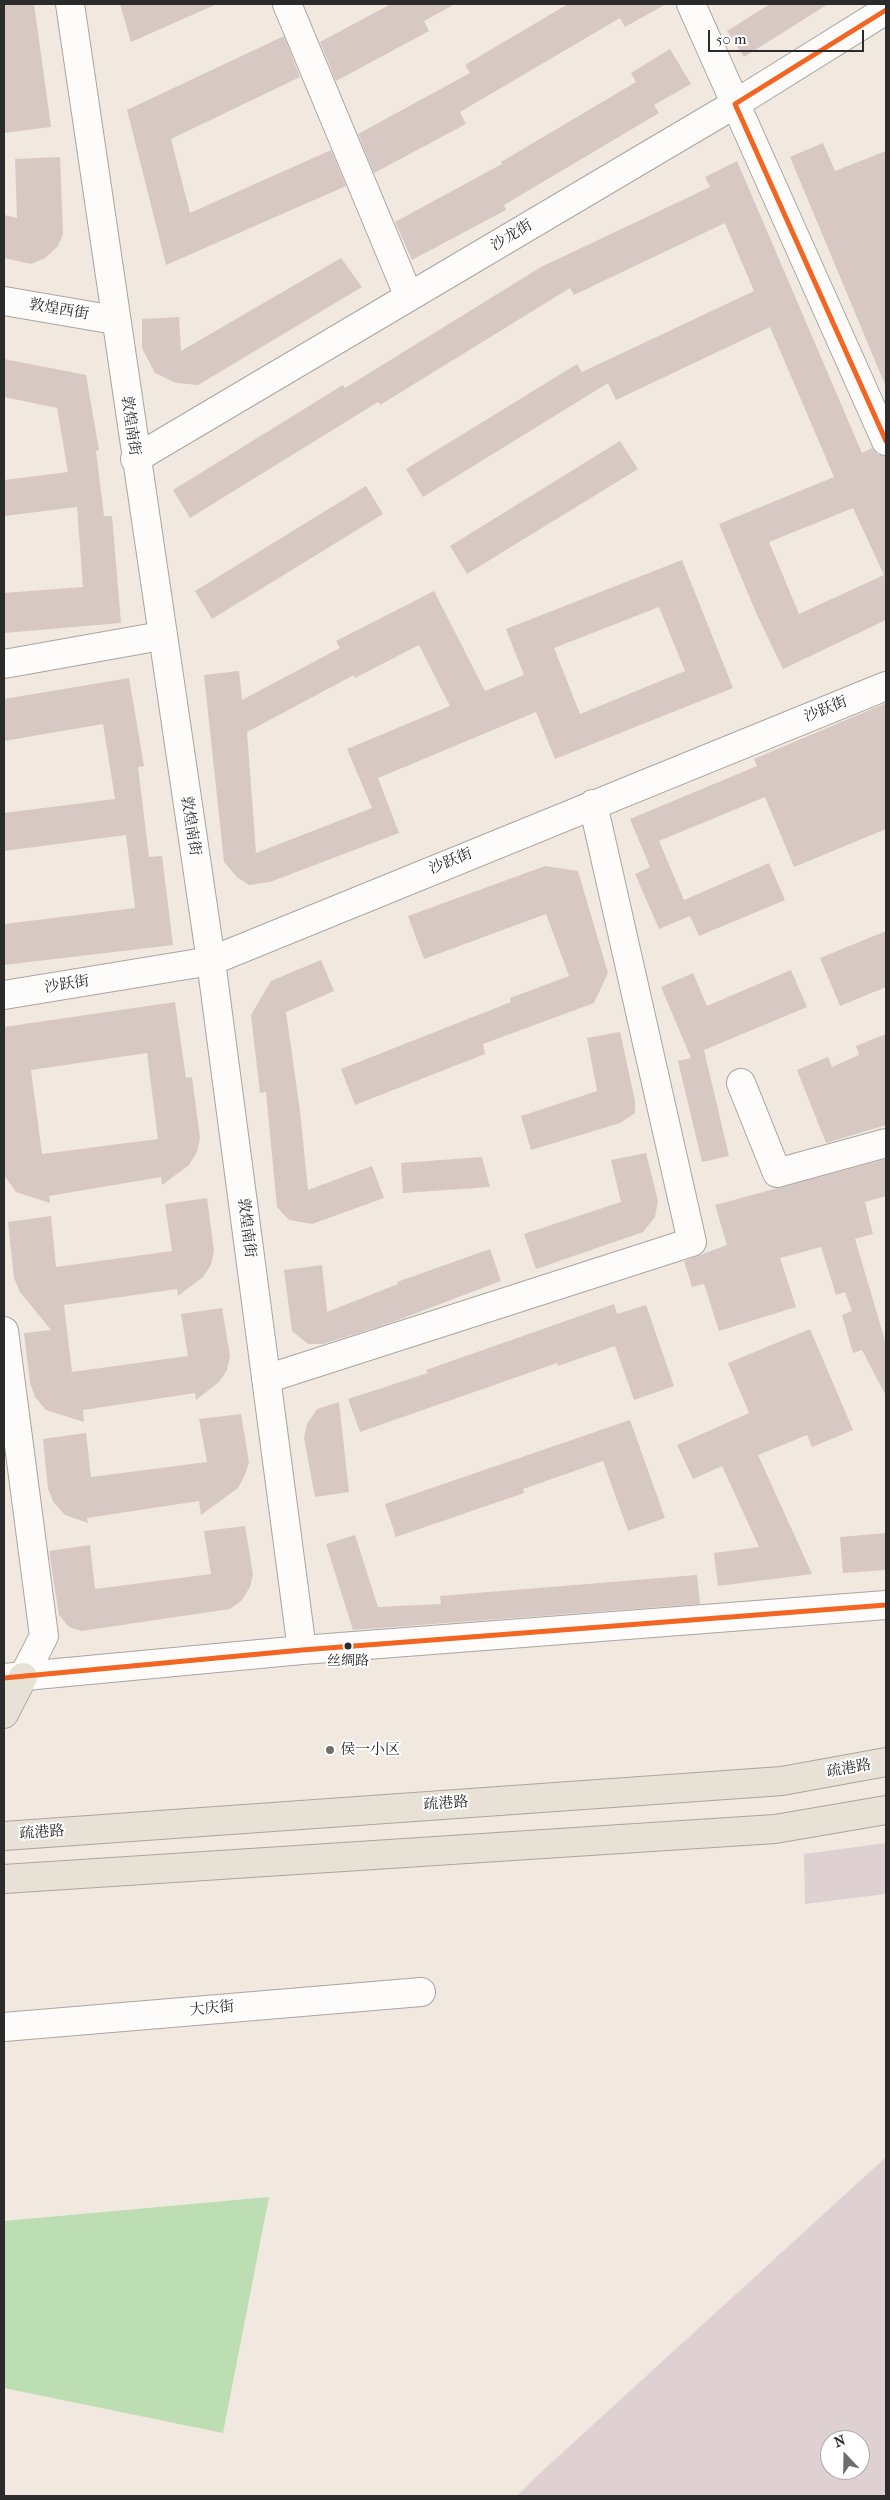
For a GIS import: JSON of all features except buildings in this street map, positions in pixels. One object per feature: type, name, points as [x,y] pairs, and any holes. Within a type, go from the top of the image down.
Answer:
[{"type":"highway","points":[[4,1714],[13,1678]]},
{"type":"highway","name":"疏港路","points":[[4,1836],[782,1781],[886,1762]]},
{"type":"highway","points":[[4,1878],[775,1829],[886,1810]]},
{"type":"street","name":"敦煌南街","points":[[70,4],[161,636],[211,961],[302,1650]]},
{"type":"street","points":[[287,4],[410,297]]},
{"type":"street","points":[[691,4],[886,442]]},
{"type":"street","name":"沙龙街","points":[[135,459],[735,104],[886,10]]},
{"type":"street","name":"敦煌西街","points":[[4,301],[115,320]]},
{"type":"street","points":[[4,664],[161,636]]},
{"type":"street","name":"沙跃街","points":[[4,995],[211,961],[886,686]]},
{"type":"street","points":[[266,1378],[692,1242],[593,804]]},
{"type":"street","points":[[741,1083],[776,1173],[886,1143]]},
{"type":"street","points":[[4,1331],[44,1636],[13,1678]]},
{"type":"street","points":[[13,1678],[302,1650],[886,1605]]},
{"type":"street","name":"大庆街","points":[[4,2027],[421,1992]]},
{"type":"shaded area","points":[[886,1843],[886,1894],[805,1904],[804,1854]]},
{"type":"shaded area","points":[[886,2157],[886,2496],[517,2496],[538,2475]]},
{"type":"green space","points":[[269,2197],[223,2433],[4,2388],[4,2221]]},
{"type":"transit line","points":[[886,10],[735,104],[886,441]]},
{"type":"transit line","points":[[4,1678],[302,1650],[886,1605]]},
{"type":"place","name":"丝绸路","points":[[348,1646]]},
{"type":"place","name":"侯一小区","points":[[330,1750]]}]
